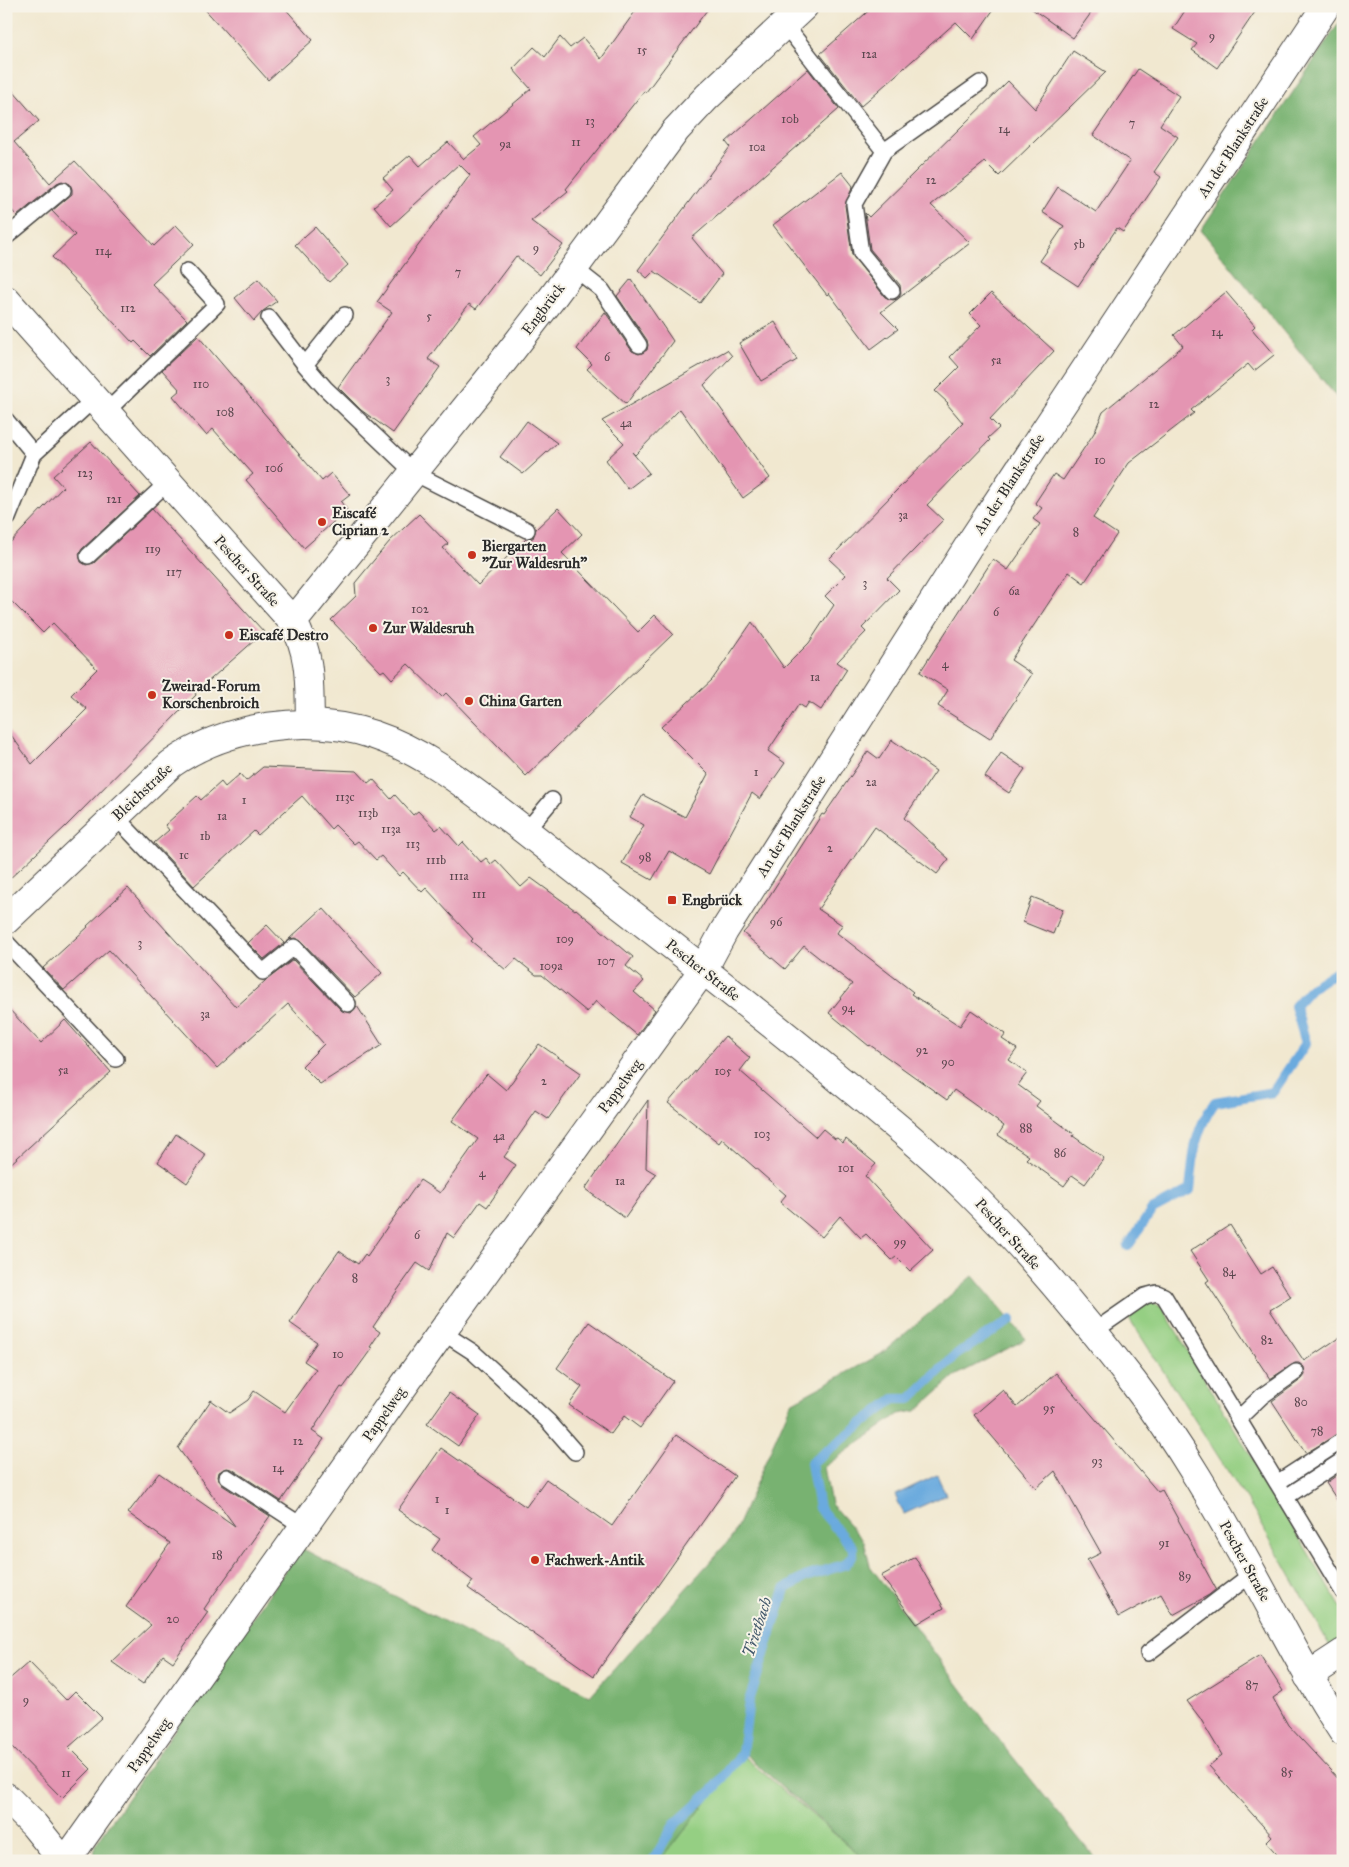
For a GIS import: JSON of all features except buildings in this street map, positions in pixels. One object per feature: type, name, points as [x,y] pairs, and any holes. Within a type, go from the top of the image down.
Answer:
[{"type":"street","name":"Engbrück","points":[[293,622],[494,373],[676,130],[707,97],[804,6]]},
{"type":"street","name":"An der Blankstraße","points":[[703,970],[724,931],[971,542],[1326,6]]},
{"type":"street","name":"Pescher Straße","points":[[8,307],[293,622],[305,650],[310,724],[360,731],[377,736],[409,750],[440,767],[526,831],[803,1049],[912,1140],[965,1188],[1016,1242],[1093,1332],[1162,1422],[1197,1477],[1253,1573],[1308,1676],[1343,1732]]},
{"type":"street","name":"Bleichstraße","points":[[6,920],[171,764],[193,751],[231,735],[281,726],[310,724]]},
{"type":"street","name":"Pappelweg","points":[[65,1861],[535,1202],[554,1179],[703,970]]},
{"type":"street","points":[[1308,1676],[1343,1653]]},
{"type":"street","points":[[6,1797],[34,1825],[65,1861]]},
{"type":"lane","points":[[785,25],[884,151]]},
{"type":"lane","points":[[892,292],[861,253],[854,204],[884,151],[980,83]]},
{"type":"lane","points":[[6,237],[63,190]]},
{"type":"lane","points":[[574,268],[602,290],[639,345]]},
{"type":"lane","points":[[8,518],[34,454],[99,406],[217,304],[187,271]]},
{"type":"lane","points":[[305,365],[345,314]]},
{"type":"lane","points":[[269,318],[325,388],[414,473],[527,530]]},
{"type":"lane","points":[[6,420],[34,454]]},
{"type":"lane","points":[[88,556],[167,483]]},
{"type":"lane","points":[[526,831],[552,800]]},
{"type":"lane","points":[[115,816],[262,972],[294,947],[348,1004]]},
{"type":"lane","points":[[6,942],[116,1059]]},
{"type":"lane","points":[[1093,1332],[1145,1296],[1157,1293],[1164,1296],[1343,1592]]},
{"type":"lane","points":[[442,1332],[473,1352],[548,1421],[575,1452]]},
{"type":"lane","points":[[1238,1419],[1262,1396],[1296,1372]]},
{"type":"lane","points":[[1277,1483],[1343,1440]]},
{"type":"lane","points":[[1286,1497],[1343,1460]]},
{"type":"lane","points":[[227,1477],[304,1527]]},
{"type":"lane","points":[[1148,1653],[1253,1573]]},
{"type":"green space","points":[[1343,17],[1343,405],[1201,230]]},
{"type":"green space","points":[[973,1276],[1026,1339],[955,1376],[916,1411],[899,1414],[824,1467],[831,1504],[864,1541],[870,1566],[1000,1741],[1097,1861],[866,1861],[744,1753],[661,1861],[94,1861],[95,1845],[301,1548],[590,1696],[733,1536],[791,1403],[881,1354]]},
{"type":"green space","points":[[1145,1303],[1152,1303],[1162,1307],[1343,1611],[1343,1640],[1331,1648],[1258,1518],[1129,1318],[1136,1309]]},
{"type":"green space","points":[[741,1754],[866,1861],[661,1861]]},
{"type":"water","points":[[937,1475],[946,1495],[904,1514],[895,1495]]},
{"type":"waterway","name":"Trietbach","points":[[1128,1246],[1152,1210],[1190,1190],[1198,1134],[1215,1102],[1273,1092],[1306,1043],[1295,1006],[1311,988],[1343,967]]},
{"type":"waterway","name":"Trietbach","points":[[653,1861],[674,1825],[715,1788],[742,1753],[749,1701],[785,1589],[805,1577],[846,1564],[853,1555],[853,1548],[819,1508],[811,1463],[894,1399],[910,1399],[957,1354],[1011,1320]]},
{"type":"place","name":"Eiscafé Ciprian 2","points":[[322,522]]},
{"type":"place","name":"Biergarten \"Zur Waldesruh\"","points":[[472,555]]},
{"type":"place","name":"Zur Waldesruh","points":[[373,628]]},
{"type":"place","name":"Eiscafé Destro","points":[[229,635]]},
{"type":"place","name":"Zweirad-Forum Korschenbroich","points":[[152,695]]},
{"type":"place","name":"China Garten","points":[[469,701]]},
{"type":"place","name":"Engbrück","points":[[672,900]]},
{"type":"place","name":"Fachwerk-Antik","points":[[535,1560]]}]
